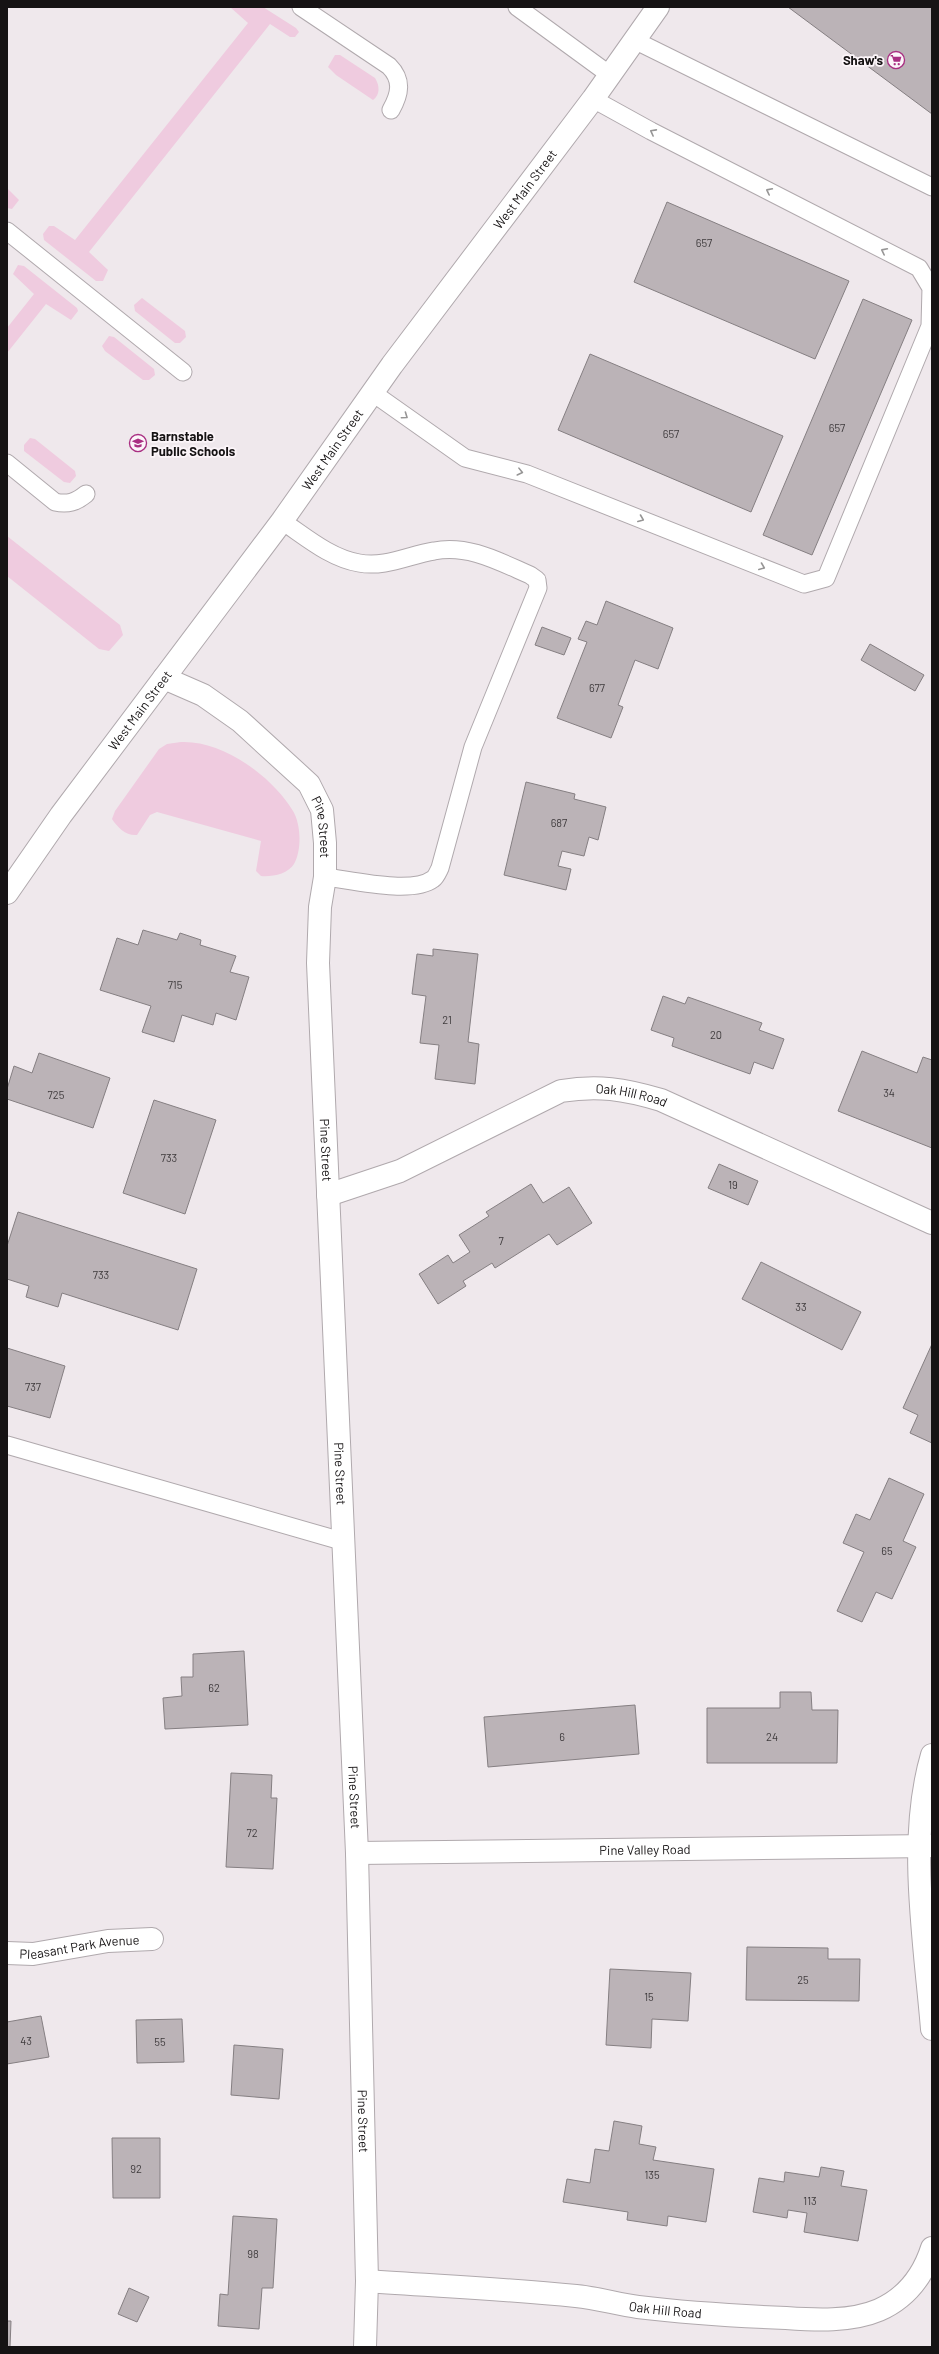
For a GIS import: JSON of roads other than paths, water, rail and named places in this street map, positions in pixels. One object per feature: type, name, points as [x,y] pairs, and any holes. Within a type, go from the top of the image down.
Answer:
[{"type":"main road","name":"West Main Street","points":[[7,893],[61,815],[282,521],[392,365],[593,99],[658,7]]},
{"type":"main road","name":"Pine Street","points":[[164,678],[203,695],[240,721],[309,784],[322,810],[325,843],[325,877],[320,907],[318,963],[345,1542],[357,1853],[367,2281],[365,2347]]},
{"type":"main road","name":"Oak Hill Road","points":[[328,1195],[400,1171],[561,1091],[590,1086],[624,1091],[661,1100],[932,1223]]},
{"type":"main road","points":[[932,1755],[922,1800],[932,2029]]},
{"type":"main road","name":"Pine Valley Road","points":[[357,1853],[925,1846]]},
{"type":"main road","name":"Pleasant Park Avenue","points":[[7,1953],[34,1954],[108,1941],[152,1939]]},
{"type":"main road","name":"Oak Hill Road","points":[[367,2281],[570,2296],[638,2307],[755,2317],[831,2319],[862,2315],[878,2310],[900,2299],[914,2284],[927,2263],[932,2248]]},
{"type":"lane","points":[[301,7],[389,66],[395,72],[399,80],[399,89],[392,110]]},
{"type":"lane","points":[[517,7],[610,75]]},
{"type":"lane","points":[[634,40],[932,187]]},
{"type":"lane","points":[[373,393],[465,458],[527,474],[804,584],[826,578],[930,326],[931,288],[919,268],[651,131],[593,99]]},
{"type":"lane","points":[[7,231],[183,372]]},
{"type":"lane","points":[[7,463],[55,502],[64,504],[72,503],[86,494]]},
{"type":"lane","points":[[282,521],[329,552],[349,561],[378,564],[435,550],[462,550],[483,555],[530,575],[537,580],[538,588],[473,747],[440,868],[434,878],[420,885],[403,886],[325,877]]},
{"type":"lane","points":[[7,1445],[345,1542]]},
{"type":"place","name":"Shaw's","points":[[896,60]]},
{"type":"place","name":"Barnstable Public Schools","points":[[138,443]]}]
